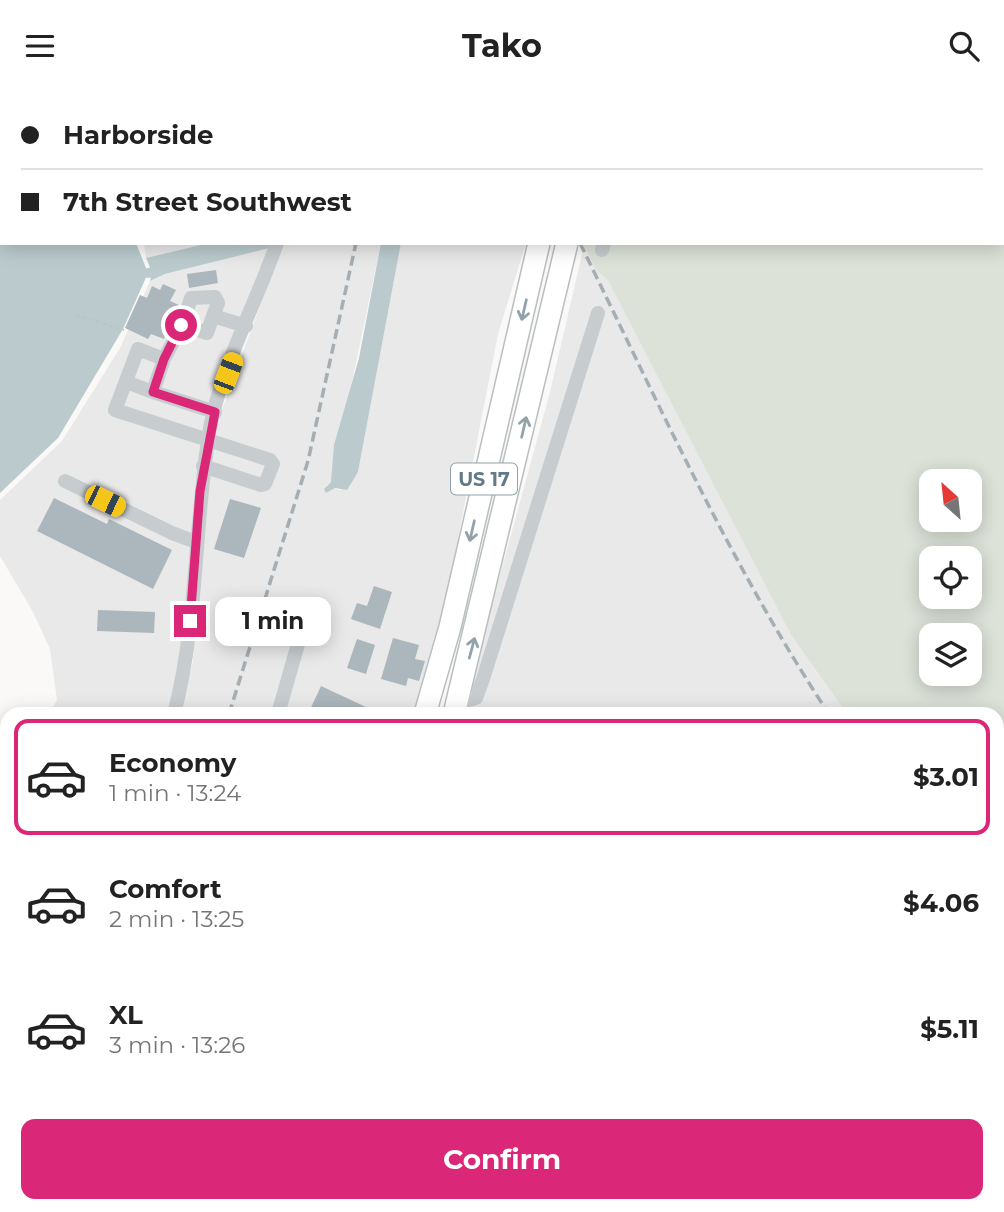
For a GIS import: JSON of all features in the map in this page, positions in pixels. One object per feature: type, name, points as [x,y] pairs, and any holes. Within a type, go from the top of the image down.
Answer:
[{"type":"highway","name":"US 17","points":[[427,707],[450,627],[539,245]]},
{"type":"highway","name":"US 17","points":[[456,707],[565,253]]},
{"type":"street","points":[[176,707],[187,659],[196,542],[208,440],[215,412],[275,249]]},
{"type":"street","points":[[153,392],[164,359],[191,298],[215,297],[218,303],[206,333],[181,325]]},
{"type":"street","points":[[460,707],[476,698],[483,679],[598,313]]},
{"type":"street","points":[[213,316],[246,326]]},
{"type":"street","points":[[164,359],[138,349],[115,410],[270,460],[273,464],[265,484],[261,485],[204,466]]},
{"type":"street","points":[[126,382],[215,412]]},
{"type":"street","points":[[65,481],[196,542]]},
{"type":"street","points":[[280,707],[298,644]]},
{"type":"path","points":[[76,315],[124,330]]},
{"type":"shaded area","points":[[0,245],[137,245],[148,273],[123,329],[58,438],[0,493]]},
{"type":"shaded area","points":[[144,245],[201,245],[146,258]]},
{"type":"shaded area","points":[[201,245],[263,245],[186,264],[150,281],[152,272],[146,258]]},
{"type":"shaded area","points":[[270,245],[196,479],[182,657],[170,707],[53,707],[57,700],[50,649],[33,612],[0,556],[0,500],[62,441],[120,348],[150,281],[186,264],[235,250]]},
{"type":"shaded area","points":[[282,245],[381,245],[331,482],[326,486],[340,490],[358,472],[401,245],[525,245],[498,334],[440,630],[421,707],[182,707],[193,661],[205,493],[219,418]]},
{"type":"shaded area","points":[[381,245],[401,245],[358,472],[347,490],[335,488],[326,493],[324,489],[331,482],[334,445],[359,358]]},
{"type":"shaded area","points":[[584,245],[1004,245],[1004,707],[842,707],[791,635],[608,280],[596,270]]},
{"type":"shaded area","points":[[584,246],[596,270],[608,279],[791,635],[842,707],[464,707],[549,396]]},
{"type":"building","points":[[216,270],[218,283],[189,288],[187,274]]},
{"type":"building","points":[[163,284],[176,290],[170,301],[179,305],[164,339],[151,334],[148,339],[125,328],[140,295],[147,298],[152,286],[160,290]]},
{"type":"building","points":[[54,498],[107,524],[109,519],[172,550],[153,589],[37,531]]},
{"type":"building","points":[[230,499],[261,508],[244,558],[214,549]]},
{"type":"building","points":[[374,586],[392,592],[380,629],[351,619],[357,603],[367,606]]},
{"type":"building","points":[[98,610],[155,612],[154,633],[97,631]]},
{"type":"building","points":[[393,638],[419,645],[415,659],[425,661],[419,681],[408,678],[406,686],[381,679]]},
{"type":"building","points":[[357,639],[375,645],[366,674],[347,668]]},
{"type":"building","points":[[321,686],[366,707],[311,707]]},
{"type":"waterway","points":[[148,273],[261,245]]},
{"type":"railway","points":[[231,707],[308,461],[356,245]]},
{"type":"railway","points":[[581,245],[728,542],[793,658],[824,707]]},
{"type":"route","points":[[181,325],[164,359],[153,392],[215,412],[200,491],[190,621]]}]
